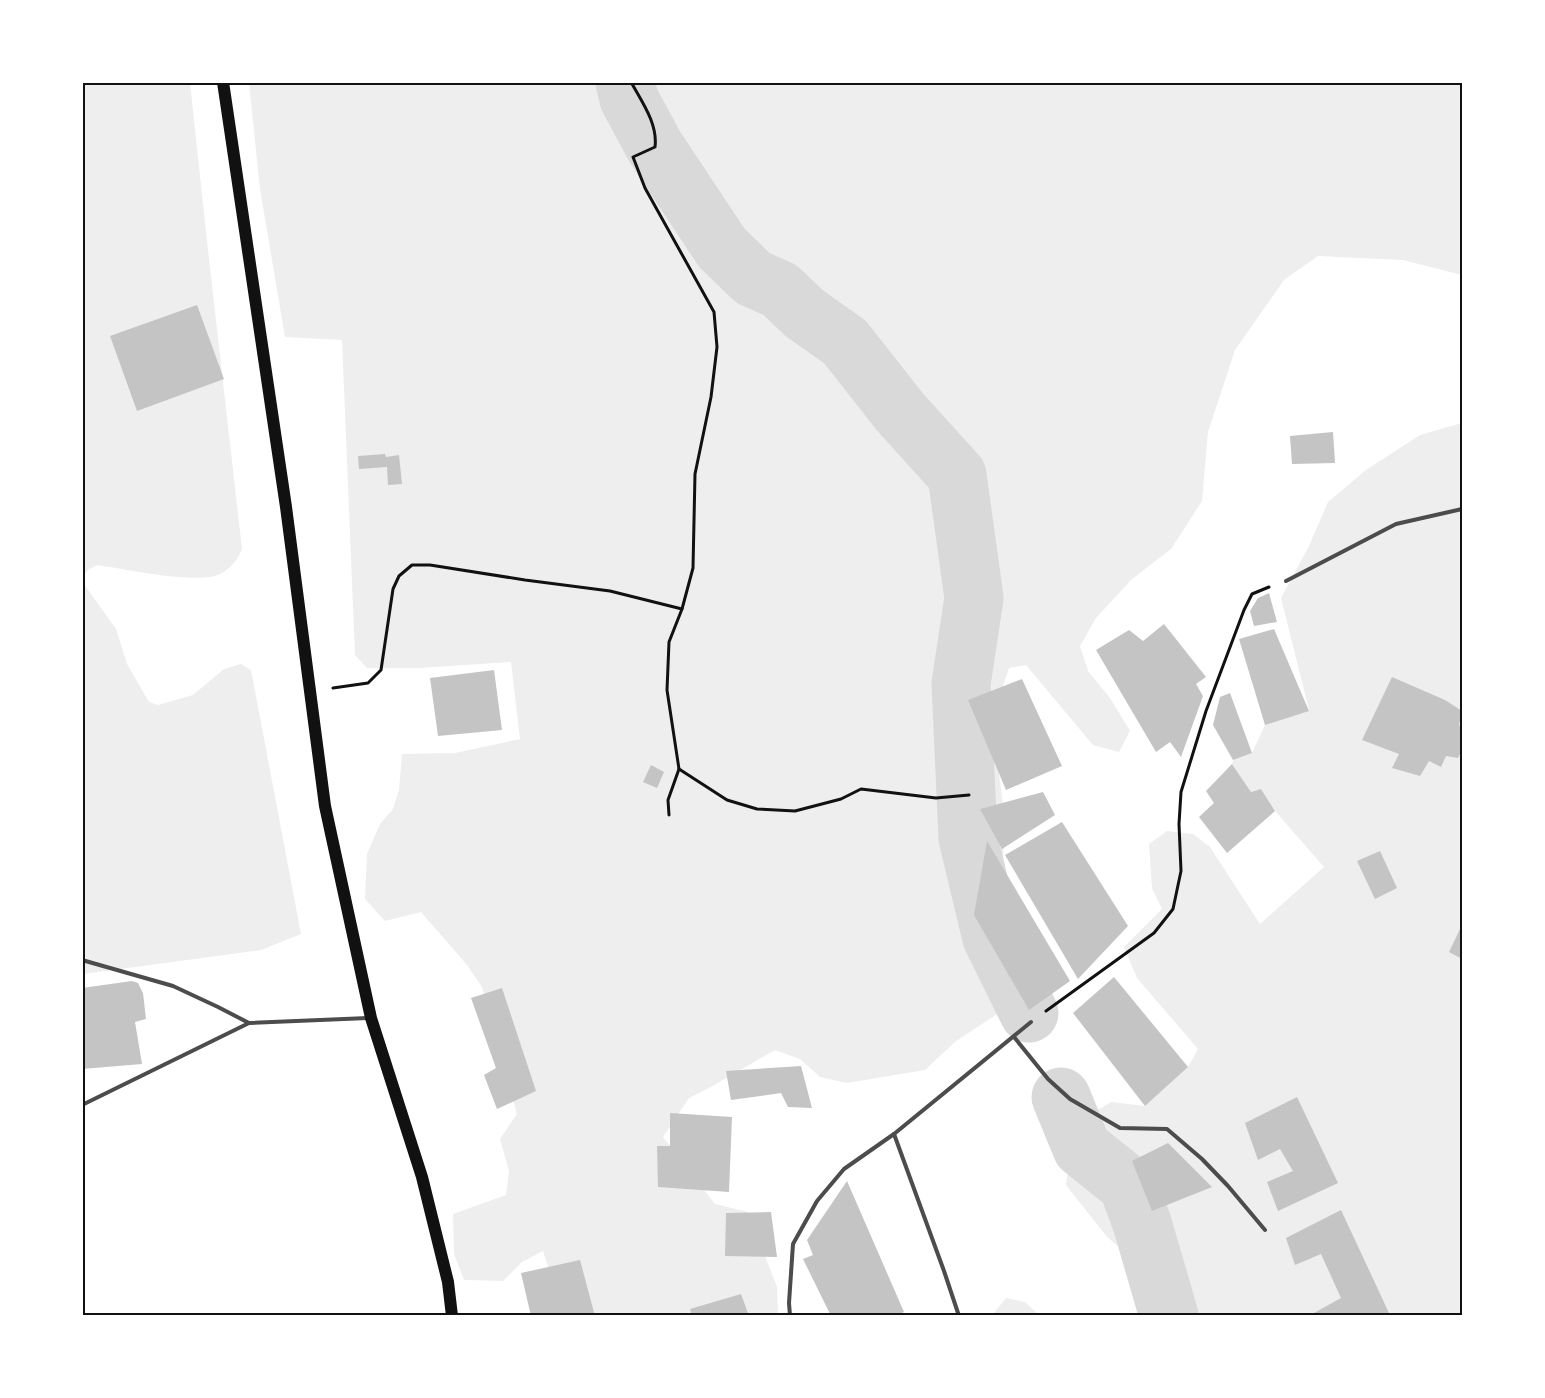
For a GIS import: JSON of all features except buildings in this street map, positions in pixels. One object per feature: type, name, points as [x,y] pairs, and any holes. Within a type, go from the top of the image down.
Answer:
[{"type":"main road","points":[[222,82],[286,507],[325,806],[372,1018],[422,1177],[448,1282],[452,1316]]},
{"type":"lane","points":[[1286,581],[1396,524],[1462,509]]},
{"type":"lane","points":[[82,960],[173,986],[218,1006],[249,1023]]},
{"type":"lane","points":[[82,1105],[249,1023],[372,1018]]},
{"type":"lane","points":[[790,1316],[789,1303],[793,1244],[817,1202],[844,1169],[894,1134],[1031,1022]]},
{"type":"lane","points":[[1014,1036],[1048,1078],[1070,1099],[1120,1128],[1167,1129],[1202,1159],[1228,1186],[1265,1230]]},
{"type":"lane","points":[[894,1134],[959,1316]]},
{"type":"path","points":[[631,82],[653,124],[656,138],[655,147],[633,157],[645,188],[714,312],[718,347],[711,397],[695,474],[693,568],[682,609],[669,642],[667,690],[679,769],[668,800],[669,815]]},
{"type":"path","points":[[310,691],[368,683],[381,670],[393,589],[399,576],[412,565],[430,565],[610,591],[682,609]]},
{"type":"path","points":[[1031,1022],[1154,933],[1173,909],[1181,871],[1181,792],[1206,711],[1234,635],[1252,594],[1286,581]]},
{"type":"path","points":[[679,769],[728,800],[758,809],[795,811],[840,799],[862,789],[936,798],[969,795]]},
{"type":"shaded area","points":[[82,83],[190,83],[242,549],[236,561],[230,567],[220,574],[210,577],[195,578],[160,575],[98,565],[89,569],[83,576],[84,584],[116,629],[127,664],[149,702],[158,705],[193,695],[224,669],[241,664],[251,670],[301,934],[261,950],[83,974]]},
{"type":"shaded area","points":[[249,83],[1462,83],[1462,275],[1403,260],[1318,256],[1284,280],[1235,350],[1208,432],[1202,501],[1171,549],[1131,580],[1096,618],[1080,646],[1088,671],[1110,698],[1130,731],[1119,752],[1093,745],[1026,665],[1009,668],[992,719],[1005,820],[1001,904],[1011,953],[1002,1011],[956,1041],[925,1070],[847,1083],[820,1077],[800,1059],[775,1050],[689,1098],[663,1137],[715,1204],[748,1212],[777,1287],[778,1315],[564,1315],[543,1251],[522,1262],[503,1281],[464,1280],[454,1254],[453,1214],[506,1195],[509,1171],[500,1139],[517,1114],[482,987],[467,965],[421,912],[385,921],[365,899],[367,854],[380,824],[393,809],[399,790],[402,754],[455,753],[520,739],[511,662],[420,668],[367,668],[355,655],[342,340],[285,337],[260,189]]},
{"type":"shaded area","points":[[1462,423],[1462,1315],[1195,1315],[1175,1293],[1107,1237],[1066,1185],[1074,1124],[1111,1102],[1145,1106],[1188,1067],[1198,1049],[1137,978],[1124,947],[1162,909],[1152,888],[1149,844],[1167,831],[1193,834],[1210,847],[1260,924],[1324,867],[1275,811],[1261,789],[1251,792],[1232,764],[1233,760],[1252,753],[1265,725],[1309,710],[1281,598],[1309,546],[1328,502],[1366,470],[1420,435]]},
{"type":"shaded area","points":[[1006,1298],[1025,1302],[1039,1315],[994,1315]]},
{"type":"waterway","points":[[625,82],[629,99],[655,147],[722,248],[753,278],[780,290],[804,313],[845,342],[900,412],[957,475],[974,598],[961,684],[968,838],[992,938],[1029,1013]]},
{"type":"waterway","points":[[1061,1097],[1082,1148],[1128,1185],[1142,1223],[1169,1316]]}]
